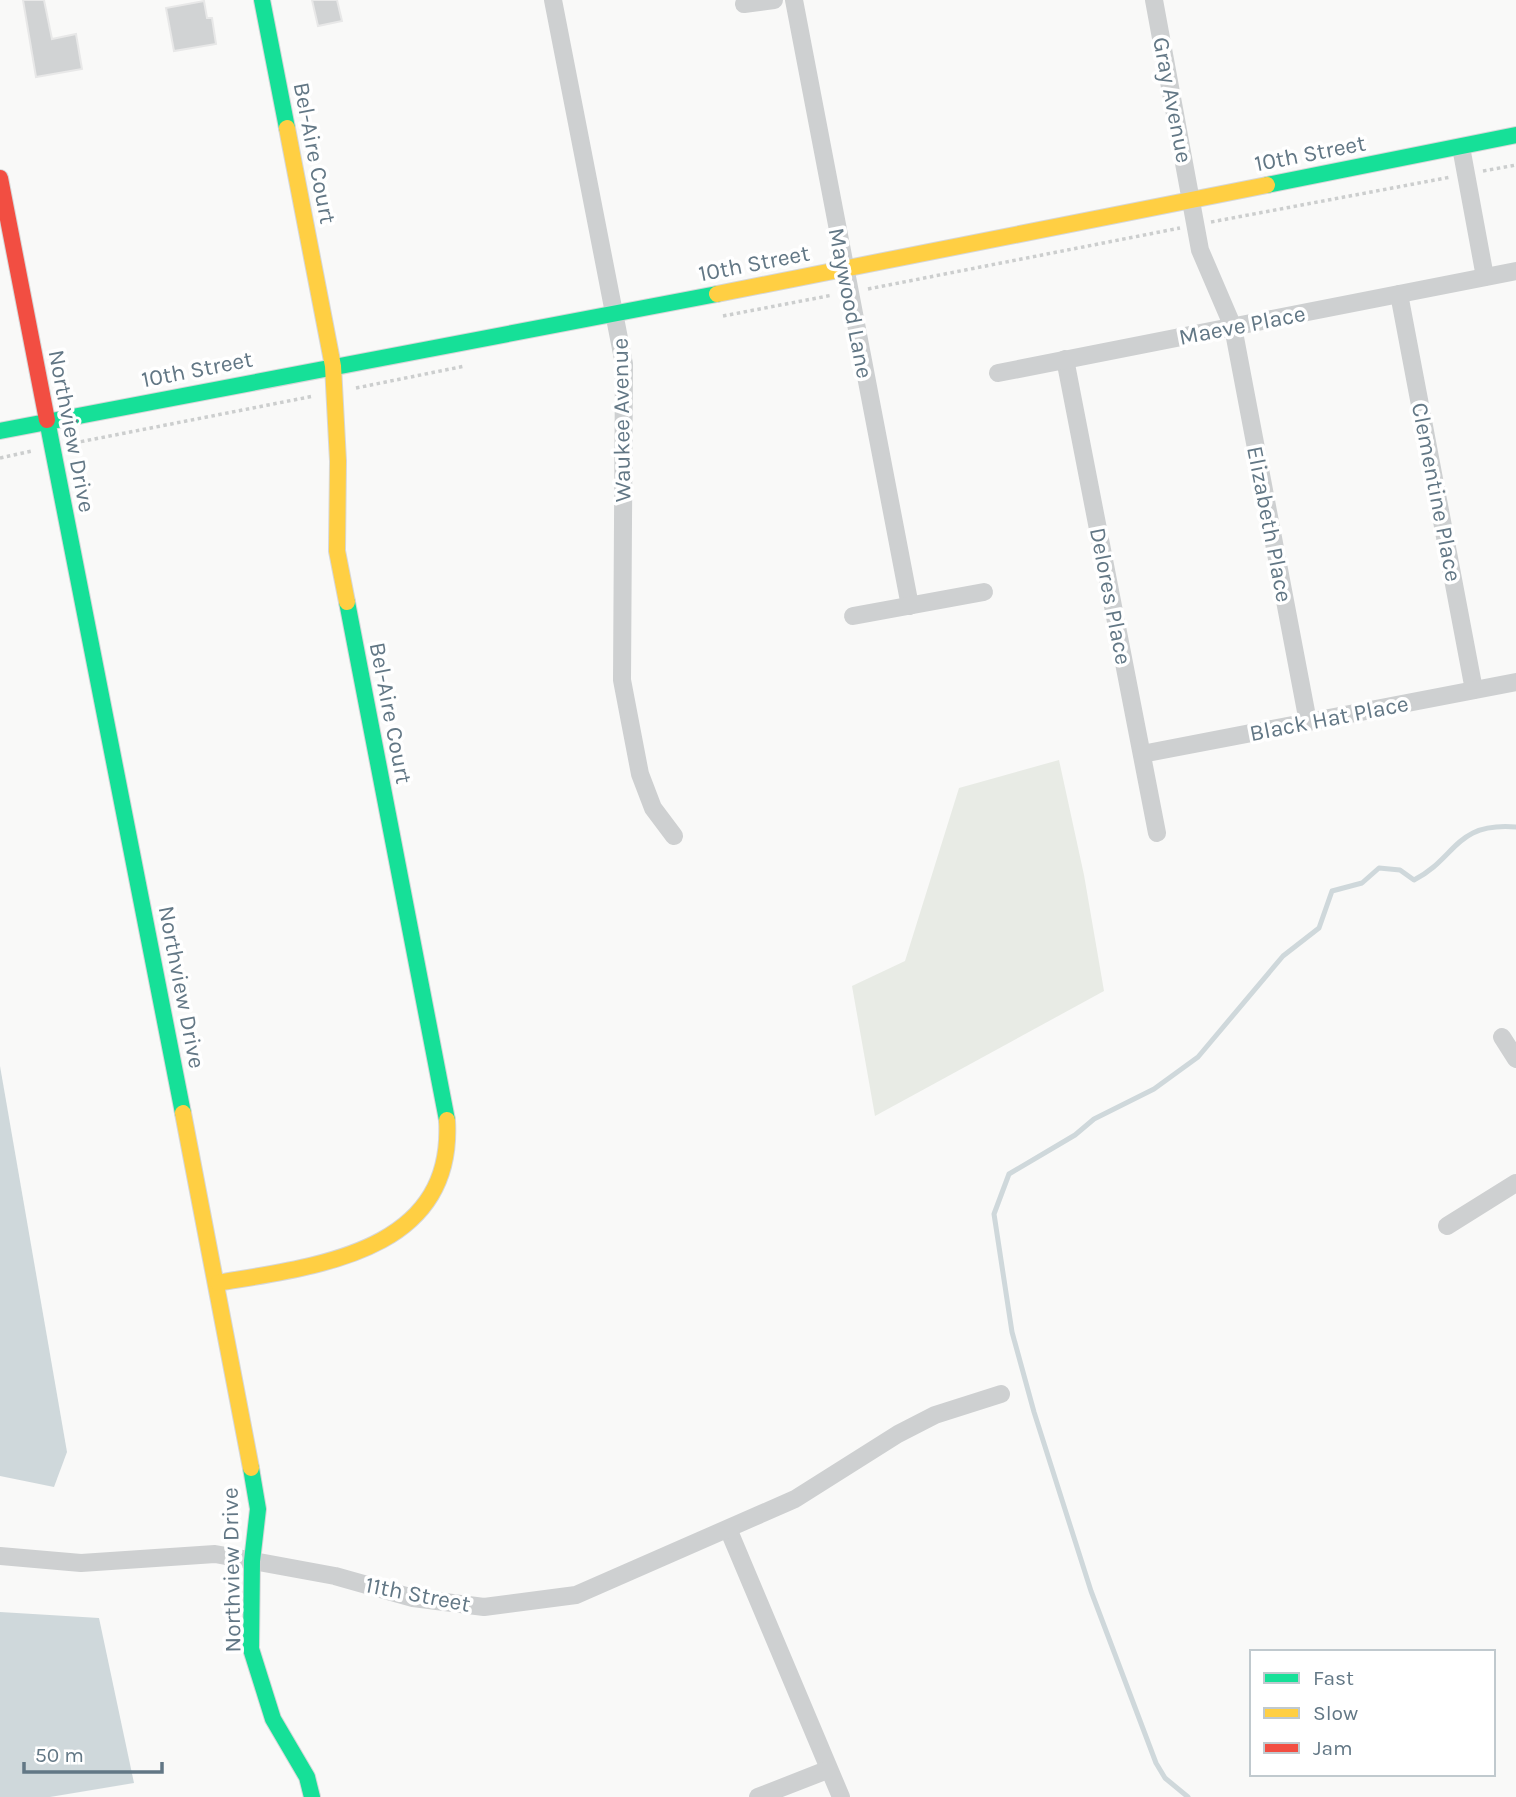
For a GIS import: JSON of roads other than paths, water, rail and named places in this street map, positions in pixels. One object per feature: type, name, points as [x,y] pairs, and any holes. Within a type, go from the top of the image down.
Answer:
[{"type":"street","name":"Bel-Aire Court","points":[[218,1283],[327,1262],[383,1242],[426,1203],[441,1177],[446,1153],[447,1122],[337,551],[333,366],[262,0]]},
{"type":"street","name":"Waukee Avenue","points":[[553,0],[624,364],[622,680],[640,774],[653,808],[674,836]]},
{"type":"street","points":[[744,4],[774,0]]},
{"type":"street","name":"Maywood Lane","points":[[794,0],[910,606]]},
{"type":"street","name":"Gray Avenue","points":[[1154,0],[1196,225]]},
{"type":"street","name":"10th Street","points":[[0,431],[616,314],[1516,135]]},
{"type":"street","points":[[1461,147],[1485,277]]},
{"type":"street","name":"Northview Drive","points":[[0,178],[218,1283],[258,1509],[252,1561],[251,1649],[273,1719],[307,1777],[312,1797]]},
{"type":"street","name":"Elizabeth Place","points":[[1196,225],[1200,250],[1233,327],[1308,722]]},
{"type":"street","name":"Maeve Place","points":[[998,373],[1516,271]]},
{"type":"street","name":"Clementine Place","points":[[1399,295],[1475,690]]},
{"type":"street","name":"Delores Place","points":[[1065,359],[1157,833]]},
{"type":"street","points":[[853,616],[984,592]]},
{"type":"street","name":"Black Hat Place","points":[[1142,754],[1516,682]]},
{"type":"street","points":[[1502,1037],[1516,1059]]},
{"type":"street","points":[[1447,1226],[1516,1183]]},
{"type":"street","name":"11th Street","points":[[0,1556],[81,1563],[215,1554],[335,1576],[412,1598],[484,1607],[576,1595],[729,1531],[795,1499],[898,1434],[935,1415],[1001,1394]]},
{"type":"street","points":[[729,1531],[827,1770],[841,1797]]},
{"type":"street","points":[[758,1797],[827,1770]]},
{"type":"waterway","points":[[1188,1797],[1165,1778],[1156,1763],[1091,1591],[1034,1412],[1012,1332],[994,1214],[1009,1174],[1075,1135],[1094,1119],[1154,1089],[1198,1057],[1283,956],[1319,928],[1332,891],[1362,883],[1379,868],[1400,870],[1414,880],[1468,836],[1480,830],[1516,827]]}]
